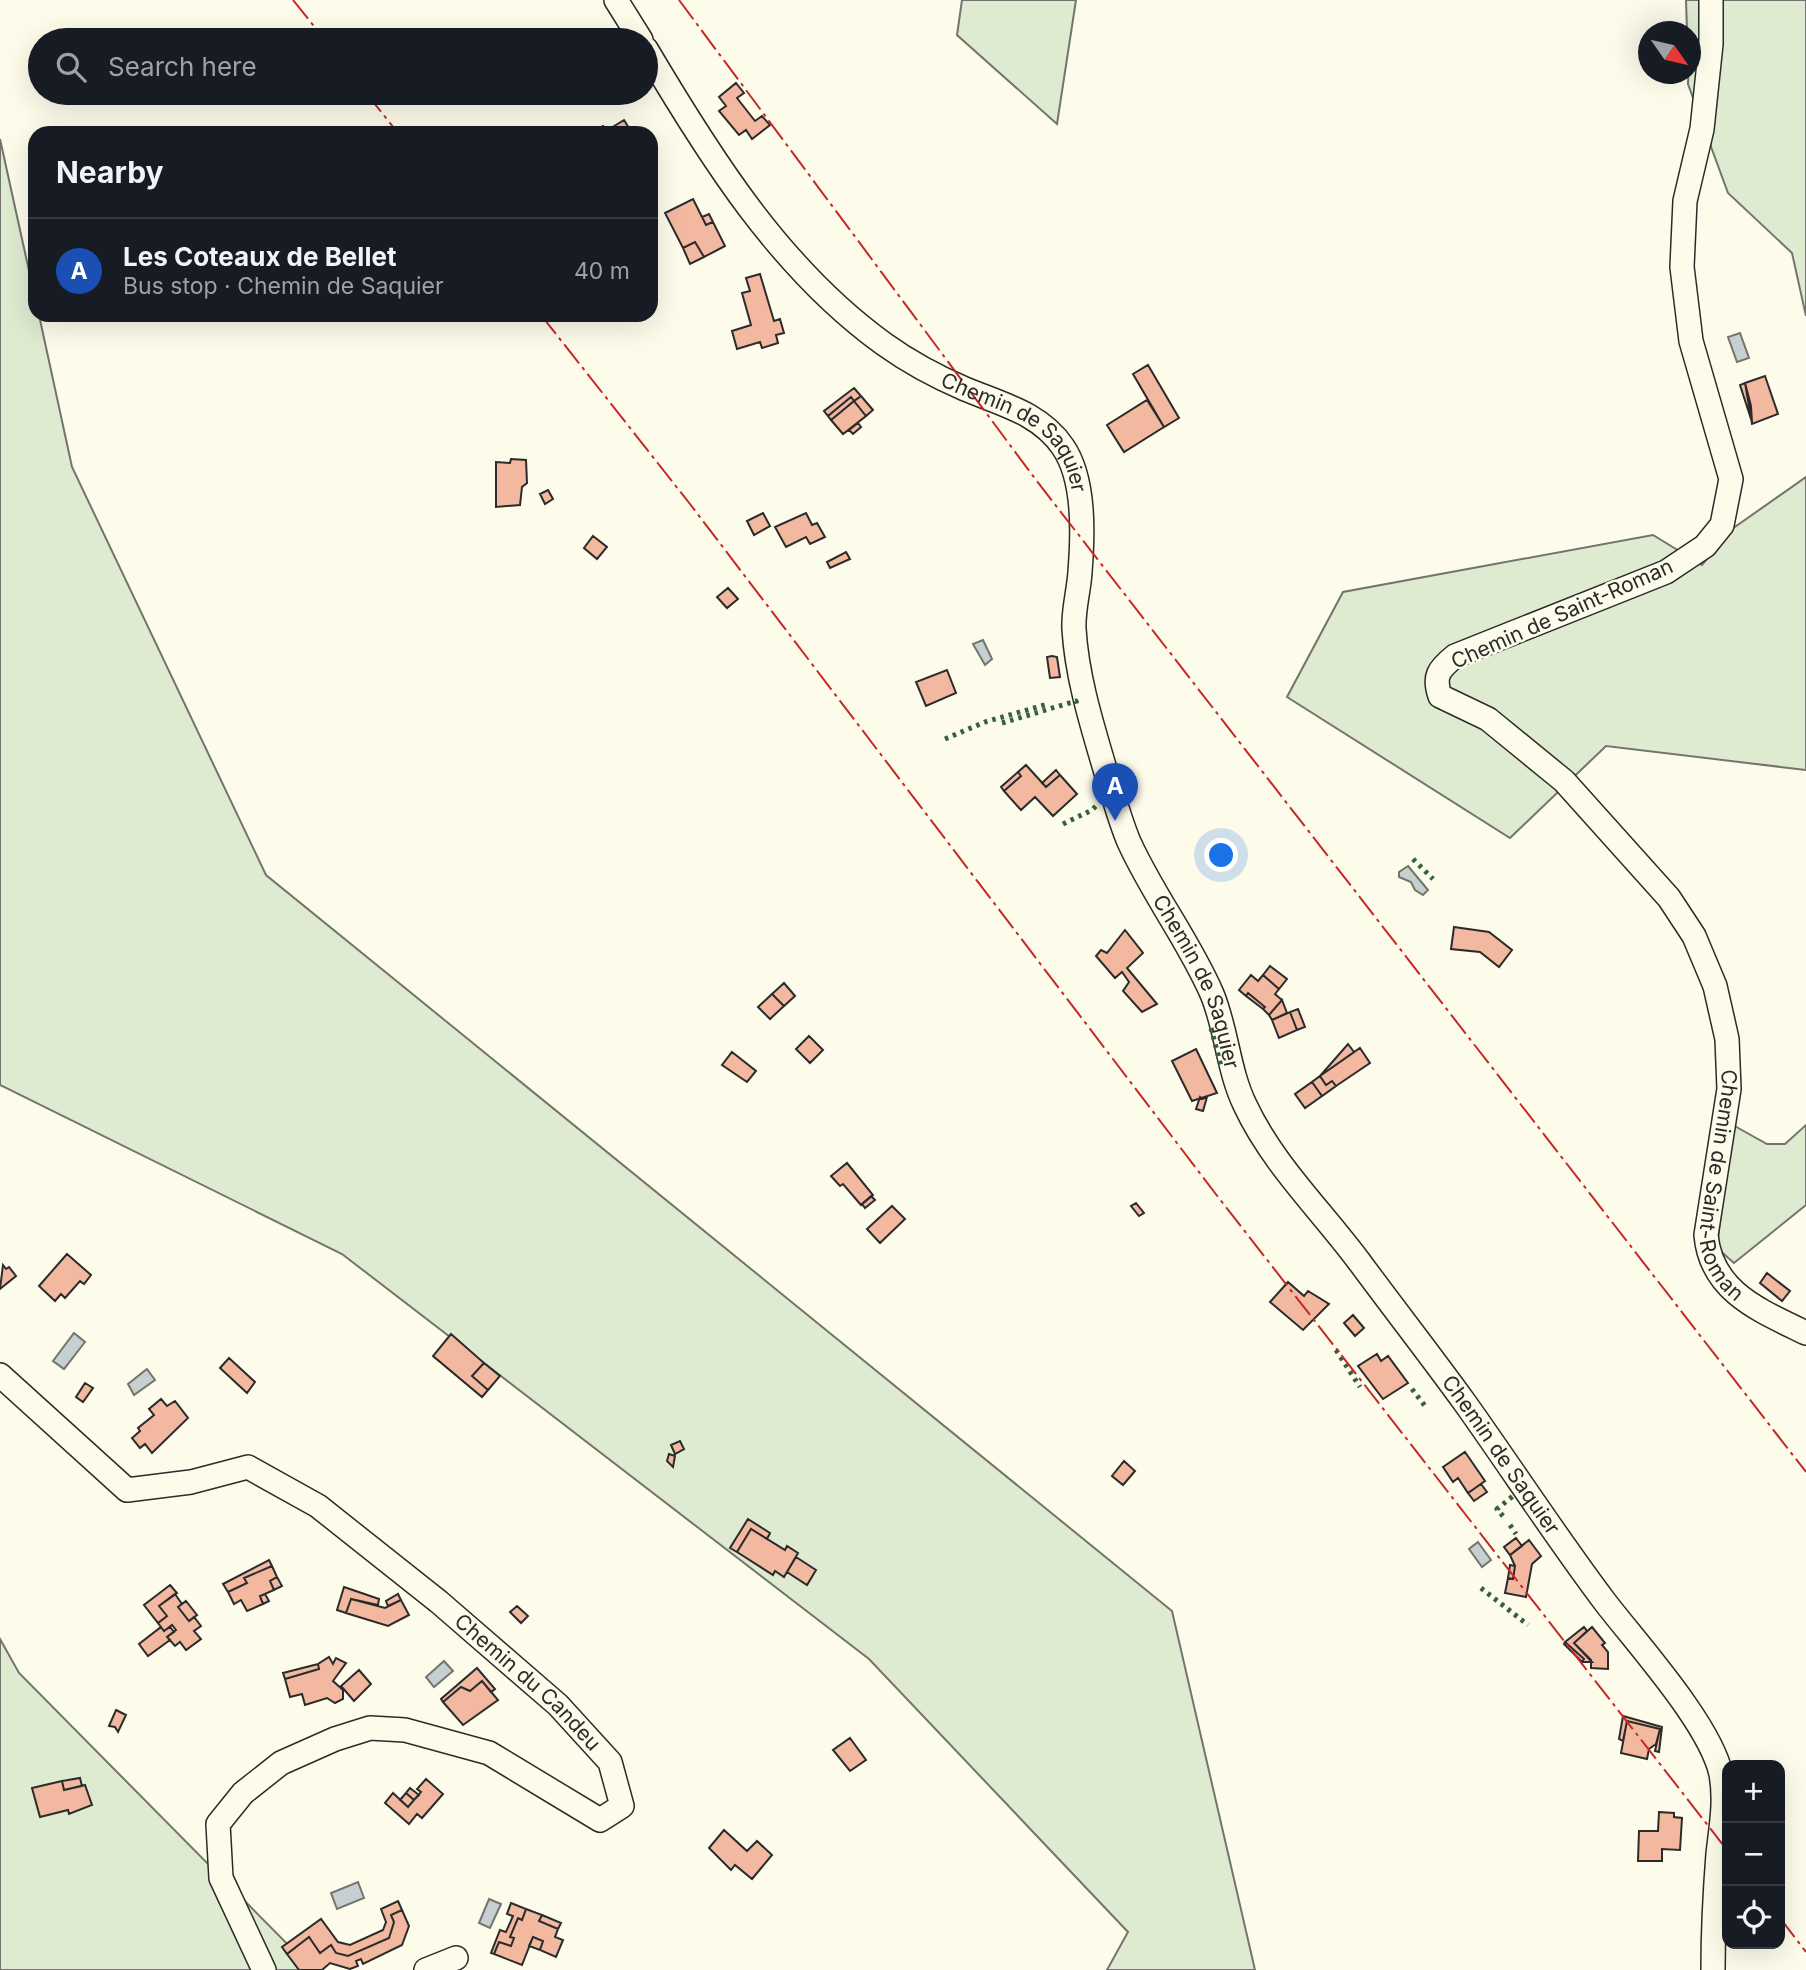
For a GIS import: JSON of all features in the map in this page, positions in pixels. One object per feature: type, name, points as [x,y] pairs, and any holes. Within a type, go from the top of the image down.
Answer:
[{"type":"street","points":[[616,0],[634,28]]},
{"type":"street","name":"Chemin de Saint-Roman","points":[[1711,0],[1711,44],[1704,116],[1685,201],[1682,267],[1691,341],[1731,479],[1722,525],[1705,546],[1666,572],[1455,656],[1439,668],[1436,682],[1440,696],[1488,719],[1564,781],[1669,898],[1694,936],[1715,986],[1727,1039],[1729,1089],[1706,1235],[1708,1256],[1726,1285],[1773,1317],[1806,1333]]},
{"type":"street","name":"Chemin de Saquier","points":[[658,69],[705,148],[740,196],[778,244],[854,320],[904,357],[962,388],[1037,421],[1060,442],[1072,464],[1079,504],[1081,567],[1073,624],[1081,677],[1092,727],[1128,839],[1192,953],[1212,995],[1226,1035],[1233,1073],[1244,1102],[1271,1152],[1362,1265],[1462,1399],[1581,1570],[1696,1722],[1714,1751],[1722,1779],[1723,1812],[1713,1970]]},
{"type":"street","name":"Chemin du Candeu","points":[[0,1375],[127,1490],[191,1482],[248,1467],[318,1506],[439,1602],[558,1705],[610,1762],[622,1806],[600,1820],[489,1753],[405,1730],[370,1728],[335,1739],[281,1763],[243,1794],[218,1824],[221,1878],[264,1970]]},
{"type":"street","points":[[426,1970],[456,1958]]},
{"type":"green space","points":[[962,0],[1076,0],[1057,124],[957,35]]},
{"type":"green space","points":[[1686,0],[1806,0],[1806,316],[1792,253],[1728,193],[1688,84],[1701,84],[1701,21],[1687,21]]},
{"type":"green space","points":[[0,139],[28,266],[28,322],[41,322],[72,467],[266,875],[1172,1611],[1255,1970],[1107,1970],[1128,1932],[869,1659],[342,1254],[0,1085]]},
{"type":"green space","points":[[1806,477],[1806,770],[1606,746],[1510,838],[1287,697],[1343,592],[1653,535],[1702,565],[1732,529]]},
{"type":"green space","points":[[1731,1124],[1767,1144],[1785,1144],[1806,1125],[1806,1205],[1734,1263],[1717,1248]]},
{"type":"green space","points":[[0,1639],[19,1673],[313,1970],[0,1970]]},
{"type":"shaded area","points":[[1740,333],[1749,358],[1737,362],[1728,337]]},
{"type":"shaded area","points":[[983,640],[992,659],[985,665],[973,644]]},
{"type":"shaded area","points":[[1408,866],[1428,890],[1423,895],[1415,890],[1411,882],[1399,877],[1399,872]]},
{"type":"shaded area","points":[[74,1333],[85,1342],[64,1369],[53,1361]]},
{"type":"shaded area","points":[[147,1369],[155,1380],[134,1395],[128,1384]]},
{"type":"shaded area","points":[[1478,1542],[1491,1560],[1482,1567],[1469,1549]]},
{"type":"shaded area","points":[[444,1661],[453,1671],[434,1687],[426,1677]]},
{"type":"shaded area","points":[[358,1882],[364,1898],[337,1909],[331,1893]]},
{"type":"shaded area","points":[[489,1899],[501,1904],[490,1928],[479,1923]]},
{"type":"building","points":[[736,83],[744,93],[737,98],[755,121],[762,116],[770,125],[752,139],[746,130],[739,135],[719,111],[726,106],[719,97]]},
{"type":"building","points":[[624,120],[628,126],[614,126]]},
{"type":"building","points":[[693,199],[706,225],[713,222],[725,246],[704,257],[695,242],[683,248],[665,213]]},
{"type":"building","points":[[709,214],[713,222],[706,225],[702,217]]},
{"type":"building","points":[[695,242],[704,257],[690,264],[683,248]]},
{"type":"building","points":[[760,274],[774,321],[780,319],[784,333],[776,335],[778,343],[762,348],[760,342],[737,349],[732,331],[751,325],[742,293],[750,291],[746,278]]},
{"type":"building","points":[[1148,365],[1179,418],[1164,427],[1133,374]]},
{"type":"building","points":[[1765,376],[1778,414],[1752,424],[1745,383]]},
{"type":"building","points":[[1745,383],[1751,406],[1752,422],[1740,385]]},
{"type":"building","points":[[854,388],[861,396],[854,401],[851,397],[828,416],[824,411]]},
{"type":"building","points":[[861,396],[873,410],[866,416],[854,401]]},
{"type":"building","points":[[851,397],[854,401],[831,420],[828,416]]},
{"type":"building","points":[[1147,400],[1164,427],[1124,452],[1107,425]]},
{"type":"building","points":[[854,401],[866,416],[843,434],[831,420]]},
{"type":"building","points":[[858,423],[861,427],[853,434],[849,430]]},
{"type":"building","points":[[511,459],[526,460],[527,483],[522,487],[520,505],[496,507],[496,462],[510,463]]},
{"type":"building","points":[[548,490],[553,499],[545,504],[540,494]]},
{"type":"building","points":[[763,513],[770,526],[754,535],[747,521]]},
{"type":"building","points":[[806,513],[812,525],[817,523],[825,537],[810,544],[806,537],[786,547],[775,527]]},
{"type":"building","points":[[593,536],[607,547],[597,559],[584,548]]},
{"type":"building","points":[[846,552],[850,559],[830,568],[827,562]]},
{"type":"building","points":[[728,588],[738,599],[727,608],[717,597]]},
{"type":"building","points":[[1047,657],[1057,657],[1060,677],[1050,678]]},
{"type":"building","points":[[947,670],[956,693],[926,706],[916,682]]},
{"type":"building","points":[[1026,765],[1046,787],[1060,775],[1077,794],[1053,816],[1035,797],[1021,810],[1004,791],[1021,776],[1018,772]]},
{"type":"building","points":[[1056,770],[1060,775],[1046,787],[1042,783]]},
{"type":"building","points":[[1018,772],[1021,776],[1004,791],[1001,787]]},
{"type":"building","points":[[1454,927],[1489,932],[1512,950],[1499,967],[1480,952],[1451,949]]},
{"type":"building","points":[[1125,930],[1143,953],[1127,968],[1157,1004],[1142,1012],[1123,991],[1129,982],[1122,972],[1115,978],[1096,956],[1101,950],[1107,953]]},
{"type":"building","points":[[1270,966],[1287,979],[1279,989],[1263,975]]},
{"type":"building","points":[[1251,975],[1258,981],[1263,975],[1279,989],[1275,994],[1282,1000],[1269,1015],[1263,1009],[1265,1007],[1248,993],[1246,996],[1239,990]]},
{"type":"building","points":[[784,983],[795,996],[784,1006],[772,994]]},
{"type":"building","points":[[1248,993],[1265,1007],[1263,1009],[1246,996]]},
{"type":"building","points":[[772,994],[784,1006],[770,1019],[758,1007]]},
{"type":"building","points":[[1282,1000],[1287,1013],[1272,1020],[1269,1015]]},
{"type":"building","points":[[1298,1009],[1305,1027],[1297,1030],[1290,1012]]},
{"type":"building","points":[[1290,1012],[1297,1030],[1279,1038],[1272,1020]]},
{"type":"building","points":[[809,1036],[823,1050],[810,1063],[796,1049]]},
{"type":"building","points":[[1348,1044],[1354,1052],[1320,1076]]},
{"type":"building","points":[[1360,1048],[1370,1063],[1336,1086],[1332,1081],[1326,1085],[1320,1076]]},
{"type":"building","points":[[1196,1049],[1217,1093],[1192,1101],[1172,1061]]},
{"type":"building","points":[[732,1052],[756,1071],[747,1082],[722,1065]]},
{"type":"building","points":[[1320,1076],[1326,1085],[1332,1081],[1336,1086],[1322,1096],[1312,1082]]},
{"type":"building","points":[[1312,1082],[1322,1096],[1305,1108],[1295,1094]]},
{"type":"building","points":[[1200,1097],[1207,1097],[1203,1111],[1196,1109]]},
{"type":"building","points":[[847,1163],[873,1195],[861,1205],[843,1184],[840,1186],[831,1176]]},
{"type":"building","points":[[871,1196],[875,1200],[865,1208],[862,1204]]},
{"type":"building","points":[[1136,1203],[1144,1213],[1139,1216],[1131,1206]]},
{"type":"building","points":[[892,1206],[905,1219],[880,1243],[867,1229]]},
{"type":"building","points":[[67,1254],[91,1275],[84,1284],[80,1281],[65,1298],[61,1294],[55,1301],[39,1286]]},
{"type":"building","points":[[3,1265],[6,1269],[9,1267],[16,1276],[0,1289]]},
{"type":"building","points":[[1767,1273],[1790,1291],[1782,1301],[1760,1283]]},
{"type":"building","points":[[1288,1282],[1304,1296],[1308,1291],[1329,1304],[1303,1330],[1270,1302]]},
{"type":"building","points":[[1353,1315],[1364,1328],[1355,1336],[1344,1323]]},
{"type":"building","points":[[451,1334],[484,1363],[472,1376],[488,1390],[482,1397],[433,1356]]},
{"type":"building","points":[[1377,1354],[1381,1361],[1388,1356],[1408,1383],[1383,1399],[1358,1366]]},
{"type":"building","points":[[229,1358],[255,1382],[247,1393],[220,1368]]},
{"type":"building","points":[[484,1363],[500,1376],[488,1390],[472,1376]]},
{"type":"building","points":[[85,1383],[93,1388],[83,1402],[76,1397]]},
{"type":"building","points":[[161,1399],[167,1406],[175,1401],[188,1418],[152,1453],[145,1444],[140,1448],[132,1438],[140,1431],[138,1428],[154,1415],[149,1409]]},
{"type":"building","points":[[680,1441],[684,1449],[675,1454],[671,1445]]},
{"type":"building","points":[[1465,1452],[1485,1481],[1468,1493],[1458,1478],[1453,1482],[1443,1467]]},
{"type":"building","points":[[669,1454],[675,1456],[673,1467],[667,1461]]},
{"type":"building","points":[[1124,1461],[1135,1471],[1123,1485],[1112,1476]]},
{"type":"building","points":[[1481,1484],[1487,1492],[1474,1501],[1468,1493]]},
{"type":"building","points":[[748,1519],[770,1533],[767,1539],[751,1529],[737,1552],[730,1548]]},
{"type":"building","points":[[751,1529],[785,1550],[787,1546],[798,1553],[784,1577],[775,1571],[773,1575],[737,1552]]},
{"type":"building","points":[[1516,1538],[1522,1546],[1510,1555],[1504,1547]]},
{"type":"building","points":[[1529,1540],[1541,1556],[1532,1564],[1526,1597],[1505,1593],[1508,1578],[1513,1579],[1515,1566],[1510,1555]]},
{"type":"building","points":[[796,1557],[816,1570],[807,1585],[787,1572]]},
{"type":"building","points":[[269,1560],[272,1566],[244,1578],[247,1583],[228,1592],[223,1584]]},
{"type":"building","points":[[1510,1565],[1515,1566],[1513,1579],[1508,1578]]},
{"type":"building","points":[[272,1566],[277,1577],[270,1581],[274,1590],[260,1596],[263,1604],[247,1611],[241,1600],[234,1604],[228,1592],[247,1583],[244,1578]]},
{"type":"building","points":[[277,1577],[282,1586],[274,1590],[270,1581]]},
{"type":"building","points":[[170,1585],[177,1593],[159,1606],[167,1616],[158,1623],[144,1605]]},
{"type":"building","points":[[344,1587],[379,1599],[378,1605],[351,1599],[346,1613],[337,1610]]},
{"type":"building","points":[[175,1594],[182,1604],[178,1607],[189,1621],[194,1617],[201,1626],[194,1631],[201,1639],[186,1650],[180,1642],[175,1646],[167,1637],[176,1630],[172,1625],[164,1631],[158,1623],[167,1616],[159,1606]]},
{"type":"building","points":[[265,1594],[269,1601],[263,1604],[260,1596]]},
{"type":"building","points":[[398,1594],[401,1600],[388,1606],[386,1601]]},
{"type":"building","points":[[351,1599],[385,1608],[401,1600],[409,1615],[388,1626],[346,1613]]},
{"type":"building","points":[[186,1601],[197,1615],[189,1621],[178,1607]]},
{"type":"building","points":[[517,1606],[528,1616],[521,1623],[510,1612]]},
{"type":"building","points":[[161,1627],[164,1631],[170,1627],[174,1632],[167,1637],[170,1640],[148,1656],[139,1644]]},
{"type":"building","points":[[1584,1627],[1587,1631],[1574,1643],[1592,1662],[1582,1662],[1584,1659],[1565,1642]]},
{"type":"building","points":[[1592,1627],[1605,1643],[1602,1645],[1608,1652],[1608,1669],[1591,1668],[1591,1660],[1574,1643]]},
{"type":"building","points":[[1565,1642],[1584,1659],[1582,1662],[1564,1644]]},
{"type":"building","points":[[329,1657],[333,1664],[336,1658],[346,1663],[333,1681],[343,1690],[343,1699],[335,1703],[327,1698],[305,1705],[302,1694],[290,1697],[285,1679],[319,1669],[318,1664]]},
{"type":"building","points":[[318,1664],[319,1669],[285,1679],[283,1673]]},
{"type":"building","points":[[477,1668],[495,1689],[491,1692],[482,1681],[470,1691],[461,1687],[443,1702],[441,1699]]},
{"type":"building","points":[[359,1670],[371,1684],[354,1701],[341,1686]]},
{"type":"building","points":[[482,1681],[498,1700],[463,1725],[443,1702],[461,1687],[470,1691]]},
{"type":"building","points":[[116,1710],[126,1715],[118,1732],[115,1727],[109,1726]]},
{"type":"building","points":[[1623,1716],[1662,1727],[1659,1752],[1655,1751],[1660,1729],[1627,1721],[1623,1741],[1619,1739]]},
{"type":"building","points":[[1627,1721],[1660,1729],[1656,1744],[1649,1749],[1647,1759],[1621,1753]]},
{"type":"building","points":[[850,1738],[866,1760],[850,1771],[833,1750]]},
{"type":"building","points":[[80,1778],[82,1786],[64,1790],[62,1781]]},
{"type":"building","points":[[426,1779],[443,1794],[422,1818],[417,1814],[409,1824],[385,1803],[393,1793],[408,1807],[421,1792],[417,1789]]},
{"type":"building","points":[[62,1781],[64,1790],[85,1785],[92,1805],[69,1814],[68,1810],[40,1817],[32,1788]]},
{"type":"building","points":[[410,1788],[419,1795],[414,1800],[406,1793]]},
{"type":"building","points":[[406,1793],[414,1800],[408,1807],[400,1800]]},
{"type":"building","points":[[1659,1812],[1674,1813],[1674,1817],[1682,1818],[1680,1850],[1662,1849],[1662,1861],[1638,1861],[1639,1831],[1658,1831]]},
{"type":"building","points":[[724,1830],[747,1851],[757,1841],[772,1855],[752,1879],[735,1865],[731,1870],[709,1848]]},
{"type":"building","points":[[398,1901],[402,1910],[391,1915],[394,1922],[389,1938],[348,1956],[336,1953],[331,1945],[320,1953],[309,1937],[287,1954],[282,1947],[321,1919],[338,1942],[350,1945],[383,1930],[386,1922],[381,1909]]},
{"type":"building","points":[[511,1903],[526,1909],[522,1920],[518,1918],[510,1937],[514,1938],[511,1946],[499,1942],[494,1954],[491,1953],[500,1930],[506,1932],[513,1916],[507,1914]]},
{"type":"building","points":[[526,1909],[542,1915],[539,1921],[558,1929],[555,1937],[563,1940],[556,1957],[540,1950],[543,1941],[533,1937],[522,1965],[494,1954],[499,1942],[511,1946],[514,1938],[510,1937],[518,1918],[522,1920]]},
{"type":"building","points":[[402,1910],[409,1926],[402,1945],[363,1964],[361,1959],[356,1961],[358,1966],[350,1969],[330,1963],[322,1970],[299,1970],[287,1954],[309,1937],[320,1953],[331,1945],[336,1953],[348,1956],[389,1938],[394,1922],[391,1915]]},
{"type":"building","points":[[542,1915],[561,1923],[558,1929],[539,1921]]},
{"type":"building","points":[[533,1937],[543,1941],[540,1950],[529,1946]]},
{"type":"hedge","points":[[1002,723],[1076,701],[1077,705]]},
{"type":"hedge","points":[[945,739],[985,722],[1048,704]]},
{"type":"hedge","points":[[1063,824],[1092,810],[1101,801],[1101,792]]},
{"type":"hedge","points":[[1413,859],[1433,879]]},
{"type":"hedge","points":[[1211,1028],[1221,1066]]},
{"type":"hedge","points":[[1336,1350],[1360,1387]]},
{"type":"hedge","points":[[1412,1389],[1425,1406]]},
{"type":"hedge","points":[[1503,1516],[1497,1509],[1513,1496]]},
{"type":"hedge","points":[[1510,1525],[1516,1534]]},
{"type":"hedge","points":[[1481,1588],[1528,1625]]},
{"type":"power","points":[[293,0],[315,28]]},
{"type":"power","points":[[679,0],[1036,480],[1806,1472]]},
{"type":"power","points":[[376,105],[392,126]]},
{"type":"power","points":[[547,322],[690,504],[1215,1193],[1722,1844]]},
{"type":"power","points":[[1785,1925],[1806,1952]]},
{"type":"place","name":"Les Coteaux de Bellet","points":[[1115,821]]}]
